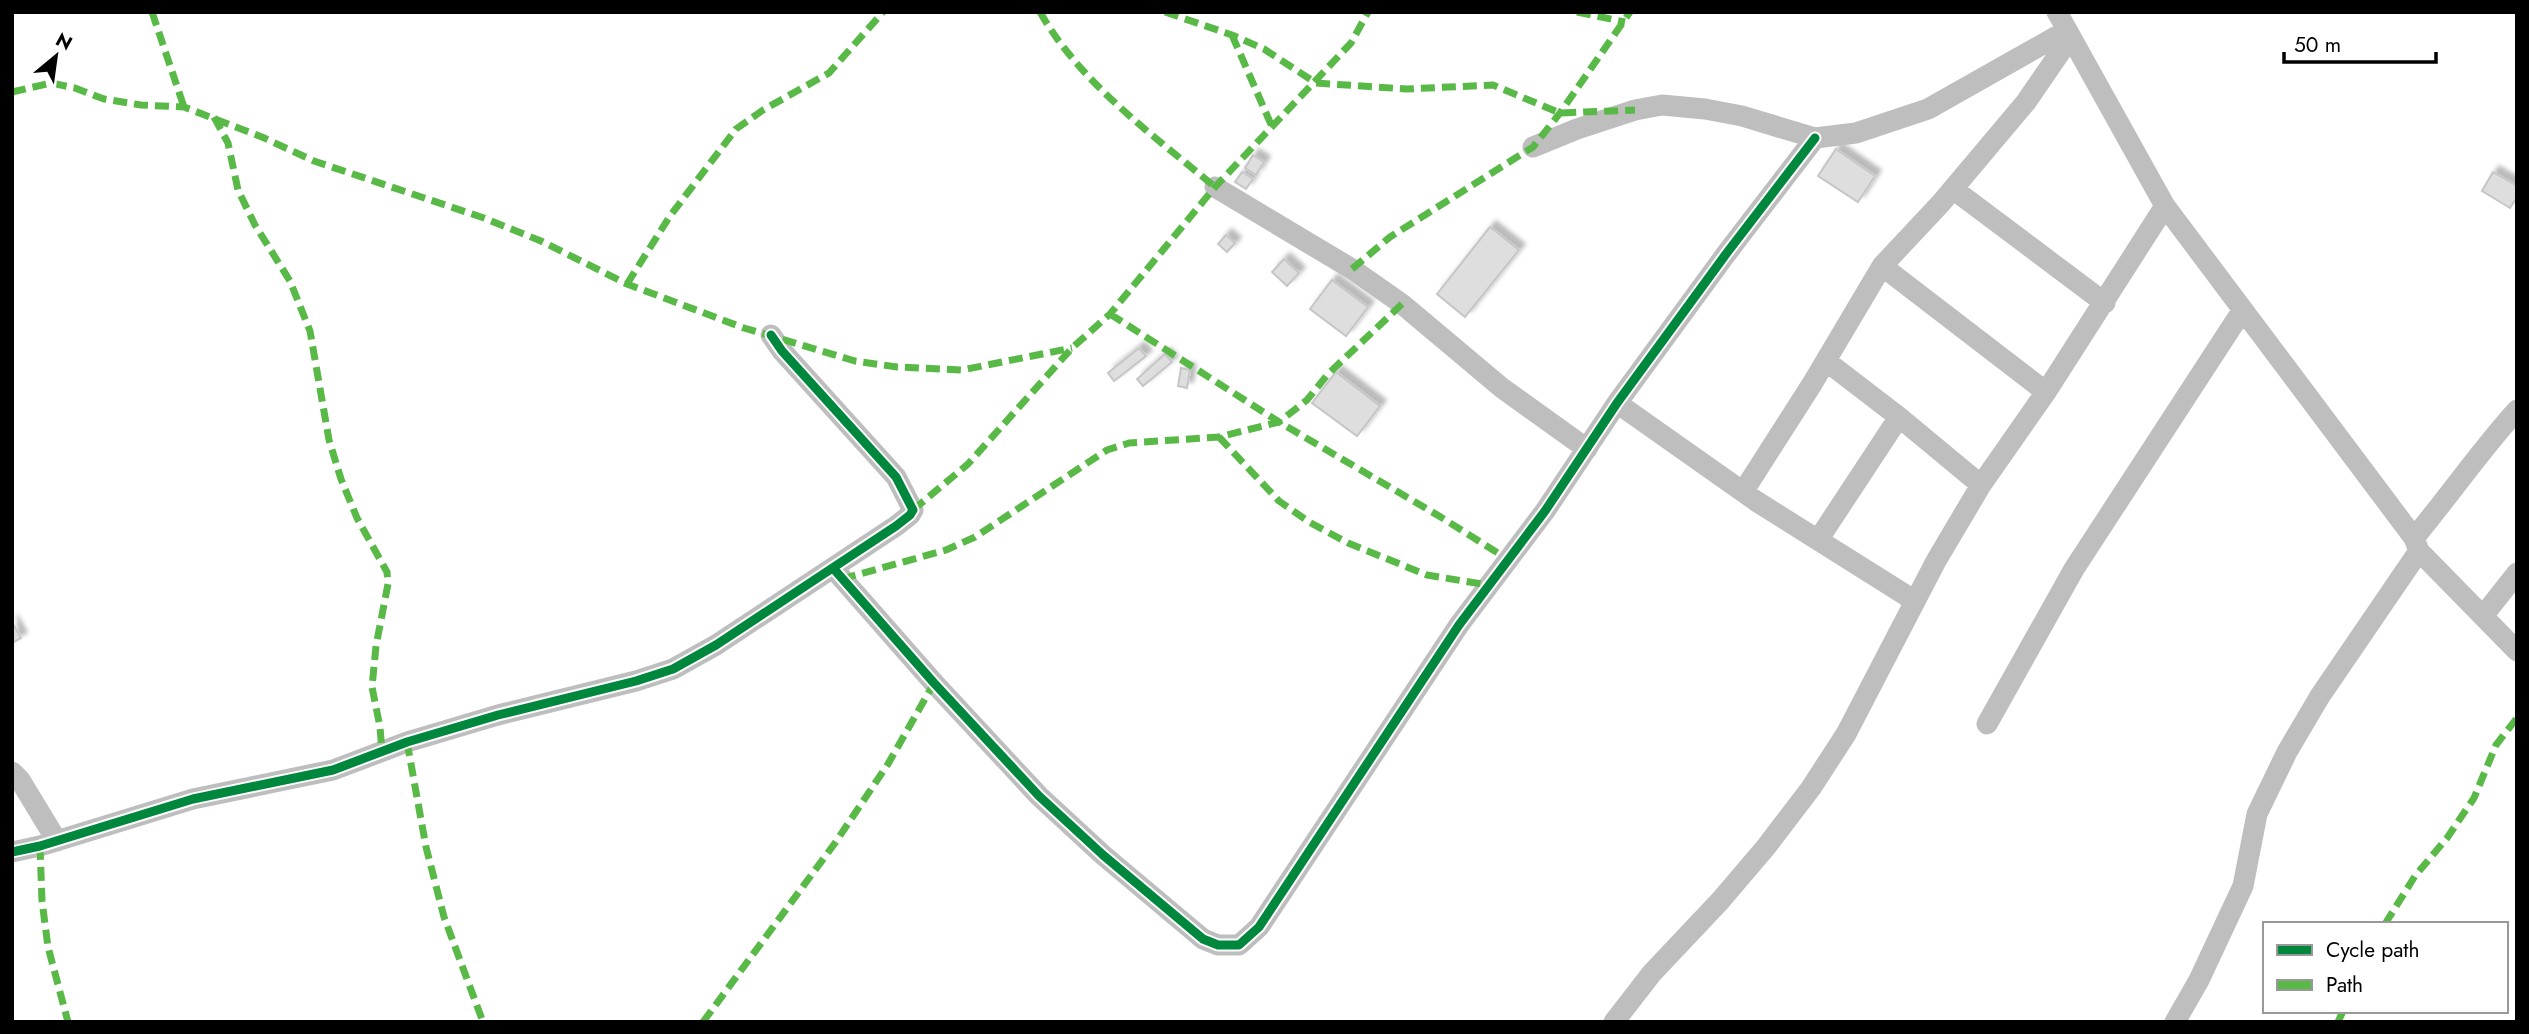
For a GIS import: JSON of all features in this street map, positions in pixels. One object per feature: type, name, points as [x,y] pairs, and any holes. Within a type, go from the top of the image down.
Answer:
[{"type":"street","points":[[1533,147],[1600,121],[1634,110],[1662,105],[1742,116],[1815,138],[1856,133],[1927,109],[2064,27]]},
{"type":"street","points":[[1743,492],[1882,266],[1953,189],[2026,102],[2064,27]]},
{"type":"street","points":[[2064,27],[2165,206],[2417,544],[2517,651]]},
{"type":"street","points":[[833,568],[934,683],[1039,796],[1103,855],[1203,939],[1218,945],[1239,945],[1259,927],[1445,645],[1545,511],[1617,403],[1815,138]]},
{"type":"street","points":[[1215,187],[1352,269],[1402,304],[1502,388],[1587,449]]},
{"type":"street","points":[[1953,189],[2105,303]]},
{"type":"street","points":[[1614,1022],[1651,973],[1720,901],[1766,847],[1811,788],[1846,734],[1915,601],[1981,485],[2105,303],[2165,206]]},
{"type":"street","points":[[1882,266],[2046,392]]},
{"type":"street","points":[[1987,724],[2074,569],[2242,311]]},
{"type":"street","points":[[12,852],[193,799],[333,770],[420,738],[673,669],[716,645],[896,526],[913,510],[896,477],[782,351],[771,335]]},
{"type":"street","points":[[1826,361],[1981,485]]},
{"type":"street","points":[[1617,403],[1743,492],[1915,601]]},
{"type":"street","points":[[2175,1022],[2199,980],[2243,886],[2257,814],[2287,752],[2417,544],[2486,444],[2517,410]]},
{"type":"street","points":[[1818,540],[1899,417]]},
{"type":"street","points":[[2483,616],[2517,573]]},
{"type":"street","points":[[12,772],[20,780],[57,841]]},
{"type":"building","points":[[1836,149],[1875,176],[1858,202],[1818,176]]},
{"type":"building","points":[[1253,155],[1264,162],[1256,175],[1245,168]]},
{"type":"building","points":[[1242,172],[1253,179],[1246,189],[1235,182]]},
{"type":"building","points":[[2493,172],[2517,186],[2517,197],[2510,208],[2482,191]]},
{"type":"building","points":[[1490,227],[1519,250],[1465,317],[1437,294]]},
{"type":"building","points":[[1226,235],[1235,243],[1227,252],[1218,244]]},
{"type":"building","points":[[1284,259],[1299,273],[1287,286],[1272,272]]},
{"type":"building","points":[[1332,280],[1368,307],[1346,336],[1310,309]]},
{"type":"building","points":[[1139,348],[1146,356],[1114,381],[1108,373]]},
{"type":"building","points":[[1165,354],[1172,362],[1143,386],[1137,379]]},
{"type":"building","points":[[1181,368],[1190,370],[1187,388],[1178,386]]},
{"type":"building","points":[[1336,372],[1380,406],[1357,436],[1312,403]]},
{"type":"building","points":[[12,622],[21,638],[12,643]]},
{"type":"marked path","points":[[152,12],[184,107]]},
{"type":"marked path","points":[[627,284],[670,216],[736,129],[763,110],[829,73],[883,12]]},
{"type":"marked path","points":[[1040,12],[1057,38],[1097,85],[1119,107],[1215,187]]},
{"type":"marked path","points":[[1165,12],[1264,49],[1316,83],[1406,89],[1493,85],[1560,113],[1635,110]]},
{"type":"marked path","points":[[913,510],[968,464],[1072,348],[1110,314],[1215,187],[1351,43],[1368,12]]},
{"type":"marked path","points":[[1577,12],[1625,22]]},
{"type":"marked path","points":[[1352,269],[1390,237],[1533,147],[1630,12]]},
{"type":"marked path","points":[[1232,35],[1273,129]]},
{"type":"marked path","points":[[12,92],[51,83],[75,88],[104,99],[141,105],[184,107],[262,137],[314,161],[484,218],[541,241],[627,284],[744,328],[855,361],[897,367],[962,370],[1072,348]]},
{"type":"marked path","points":[[214,117],[228,143],[238,190],[255,225],[290,281],[310,331],[329,440],[341,479],[357,518],[387,572],[388,584],[376,646],[372,687],[382,752]]},
{"type":"marked path","points":[[842,579],[946,550],[975,537],[1107,450],[1129,443],[1219,437],[1279,422],[1307,400],[1328,374],[1402,304]]},
{"type":"marked path","points":[[1110,314],[1279,422],[1509,560]]},
{"type":"marked path","points":[[1219,437],[1279,501],[1309,522],[1348,543],[1427,575],[1488,585]]},
{"type":"marked path","points":[[703,1022],[835,843],[888,764],[934,683]]},
{"type":"marked path","points":[[2386,922],[2415,876],[2447,838],[2474,798],[2496,745],[2517,718]]},
{"type":"marked path","points":[[407,742],[426,847],[444,917],[483,1022]]},
{"type":"marked path","points":[[40,846],[42,901],[48,947],[68,1022]]},
{"type":"marked path","points":[[2338,1022],[2342,1013]]},
{"type":"cycle path","points":[[833,568],[934,683],[1039,796],[1103,855],[1203,939],[1218,945],[1239,945],[1259,927],[1459,625],[1545,511],[1617,403],[1815,138]]},
{"type":"cycle path","points":[[12,852],[40,846],[193,799],[333,770],[407,742],[673,669],[716,645],[896,526],[913,510],[896,477],[782,351],[771,335]]}]
